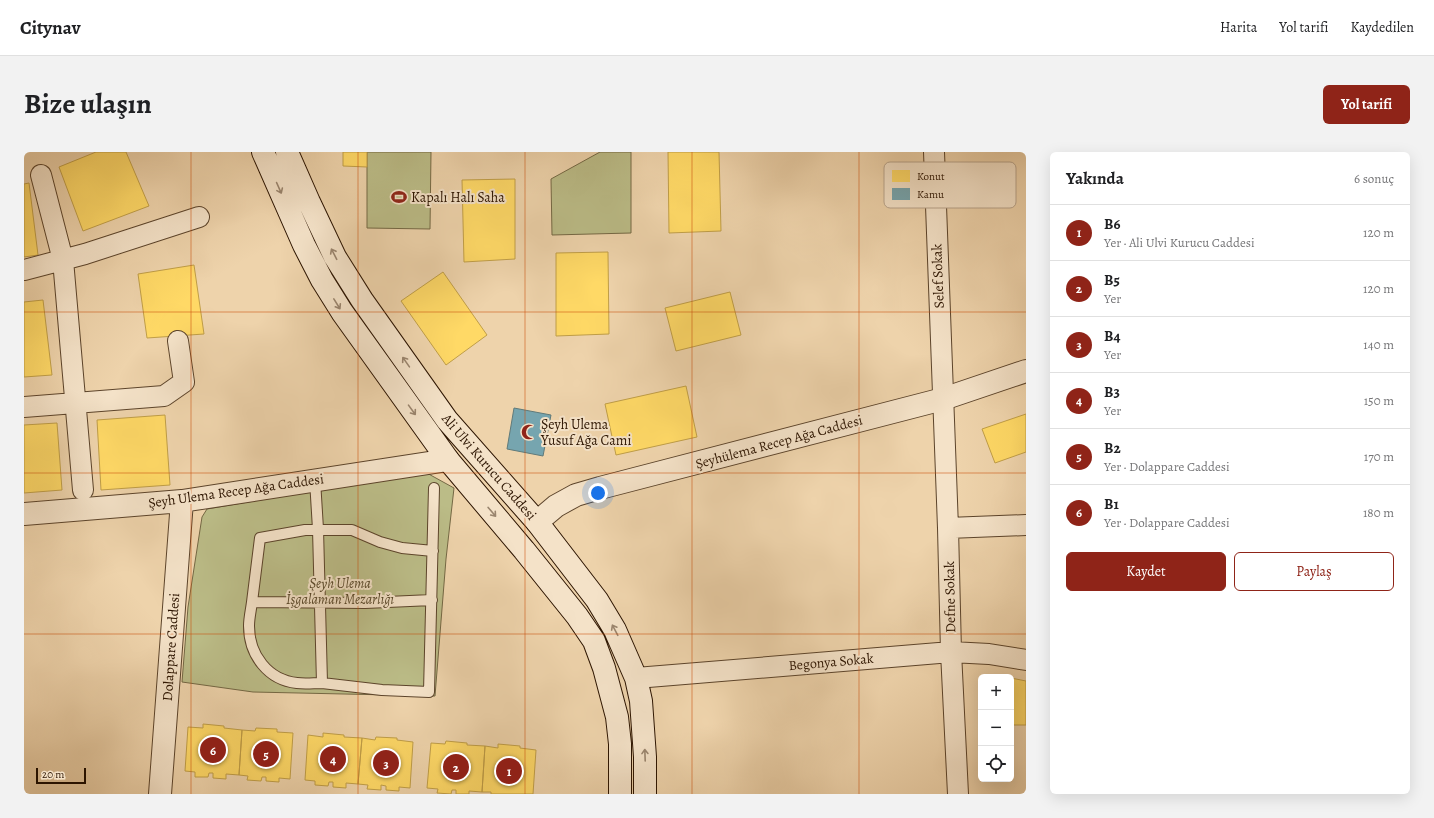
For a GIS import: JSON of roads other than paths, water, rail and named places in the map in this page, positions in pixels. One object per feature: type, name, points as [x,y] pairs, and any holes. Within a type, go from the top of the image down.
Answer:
[{"type":"main road","name":"Ali Ulvi Kurucu Caddesi","points":[[263,152],[304,245],[322,280],[342,312],[448,460],[524,550],[577,616],[594,641],[604,668],[617,717],[620,744],[620,794]]},
{"type":"main road","name":"Ali Ulvi Kurucu Caddesi","points":[[287,152],[335,257],[362,300],[447,420],[537,522],[597,600],[615,630],[636,678],[644,726],[645,794]]},
{"type":"main road","name":"Şeyhülema Recep Ağa Caddesi","points":[[537,522],[556,506],[576,495],[943,399],[1026,371]]},
{"type":"main road","name":"Şeyh Ulema Recep Ağa Caddesi","points":[[24,514],[182,501],[448,460]]},
{"type":"main road","name":"Dolappare Caddesi","points":[[160,794],[182,501]]},
{"type":"street","name":"Selef Sokak","points":[[934,152],[934,162]]},
{"type":"street","points":[[41,175],[63,260],[83,490]]},
{"type":"street","name":"Selef Sokak","points":[[936,208],[943,399]]},
{"type":"street","points":[[24,270],[85,254],[199,217]]},
{"type":"street","points":[[24,407],[164,396],[184,382],[178,341]]},
{"type":"street","name":"Defne Sokak","points":[[943,399],[951,652],[958,794]]},
{"type":"street","points":[[948,528],[1026,525]]},
{"type":"street","name":"Begonya Sokak","points":[[636,678],[951,652],[990,654],[1026,660]]},
{"type":"lane","points":[[315,480],[318,529],[322,683]]},
{"type":"lane","points":[[433,551],[402,548],[380,542],[352,530],[305,530],[260,538],[249,627],[254,653],[264,668],[279,678],[296,683],[322,683],[382,690],[429,692],[432,600],[433,551],[434,488]]},
{"type":"lane","points":[[252,602],[366,603],[432,600]]},
{"type":"place","name":"Kapalı Halı Saha","points":[[399,197]]},
{"type":"place","name":"Şeyh Ulema Yusuf Ağa Cami","points":[[529,432]]},
{"type":"place","name":"B1","points":[[213,750]]},
{"type":"place","name":"B2","points":[[266,754]]},
{"type":"place","name":"B3","points":[[333,759]]},
{"type":"place","name":"B4","points":[[386,763]]},
{"type":"place","name":"B5","points":[[456,767]]},
{"type":"place","name":"B6","points":[[509,771]]},
{"type":"park label","name":"Şeyh Ulema İşgalaman Mezarlığı","points":[[340,592]]}]
